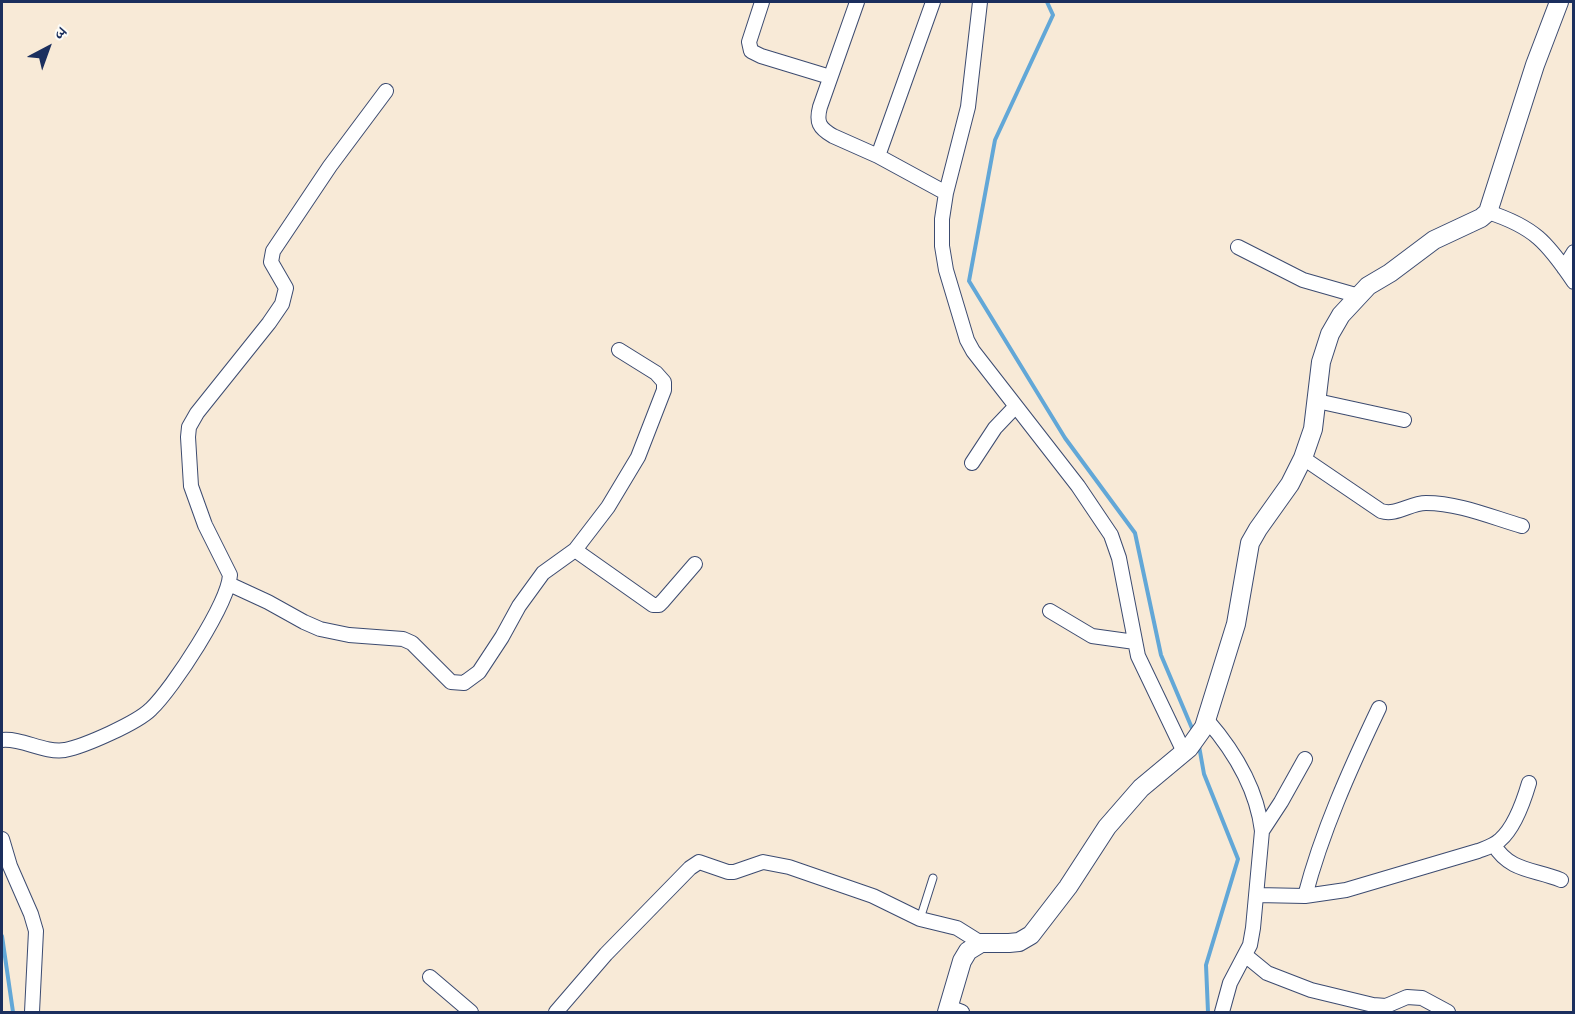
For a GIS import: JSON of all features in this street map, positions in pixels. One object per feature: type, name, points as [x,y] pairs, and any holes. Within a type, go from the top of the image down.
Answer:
[{"type":"street","points":[[762,2],[749,42],[751,51],[830,77]]},
{"type":"street","points":[[857,2],[820,107],[818,124],[832,136],[878,156],[946,193]]},
{"type":"street","points":[[878,156],[933,2]]},
{"type":"street","points":[[980,2],[968,107],[946,193],[942,219],[942,246],[946,270],[967,340],[981,363],[1078,486],[1111,535],[1123,576],[1138,656],[1187,750]]},
{"type":"street","points":[[953,1011],[962,961],[968,951],[981,943],[1018,942],[1031,935],[1068,887],[1107,827],[1141,788],[1187,750],[1206,724],[1209,707],[1220,672],[1226,661],[1236,624],[1250,543],[1257,529],[1290,484],[1303,458],[1313,429],[1322,362],[1330,334],[1341,315],[1368,286],[1390,273],[1434,240],[1481,218],[1488,212],[1535,65],[1560,2]]},
{"type":"street","points":[[2,740],[48,749],[67,749],[93,740],[140,717],[151,709],[203,635],[229,584],[230,575],[205,525],[191,486],[189,427],[196,413],[282,304],[286,288],[272,262],[273,251],[330,166],[386,92]]},
{"type":"street","points":[[1488,212],[1528,230],[1548,246],[1574,282]]},
{"type":"street","points":[[1238,248],[1303,280],[1359,296]]},
{"type":"street","points":[[1564,268],[1574,252]]},
{"type":"street","points":[[229,584],[320,628],[349,635],[403,639],[412,643],[444,677],[458,684],[469,681],[479,672],[519,606],[543,573],[574,550],[608,507],[638,457],[664,382],[656,373],[619,350]]},
{"type":"street","points":[[1317,401],[1404,420]]},
{"type":"street","points":[[972,463],[995,428],[1015,407]]},
{"type":"street","points":[[1303,458],[1381,511],[1392,512],[1420,503],[1439,504],[1456,506],[1522,526]]},
{"type":"street","points":[[574,550],[653,605],[658,605],[663,601],[695,564]]},
{"type":"street","points":[[1050,611],[1092,636],[1135,642]]},
{"type":"street","points":[[1305,896],[1315,861],[1354,761],[1379,708]]},
{"type":"street","points":[[1206,724],[1227,745],[1244,775],[1260,818],[1262,831],[1250,945],[1230,983],[1222,1012]]},
{"type":"street","points":[[1262,831],[1305,759]]},
{"type":"street","points":[[1257,895],[1305,896],[1346,890],[1494,845],[1507,832],[1522,804],[1529,783]]},
{"type":"street","points":[[2,840],[36,931],[32,1012]]},
{"type":"street","points":[[1494,845],[1503,857],[1517,867],[1541,872],[1561,880]]},
{"type":"street","points":[[556,1012],[606,954],[690,868],[699,862],[728,872],[763,862],[789,867],[873,896],[920,919],[957,928],[981,943]]},
{"type":"street","points":[[1245,955],[1267,973],[1311,990],[1386,1006],[1407,997],[1422,998],[1448,1012]]},
{"type":"street","points":[[430,977],[471,1012]]},
{"type":"lane","points":[[920,919],[933,878]]},
{"type":"waterway","points":[[1047,2],[1053,15],[995,140],[969,281],[1065,438],[1135,533],[1161,655],[1194,733]]},
{"type":"waterway","points":[[1199,746],[1204,774],[1238,859],[1206,965],[1208,1012]]},
{"type":"waterway","points":[[2,936],[13,1012]]}]
